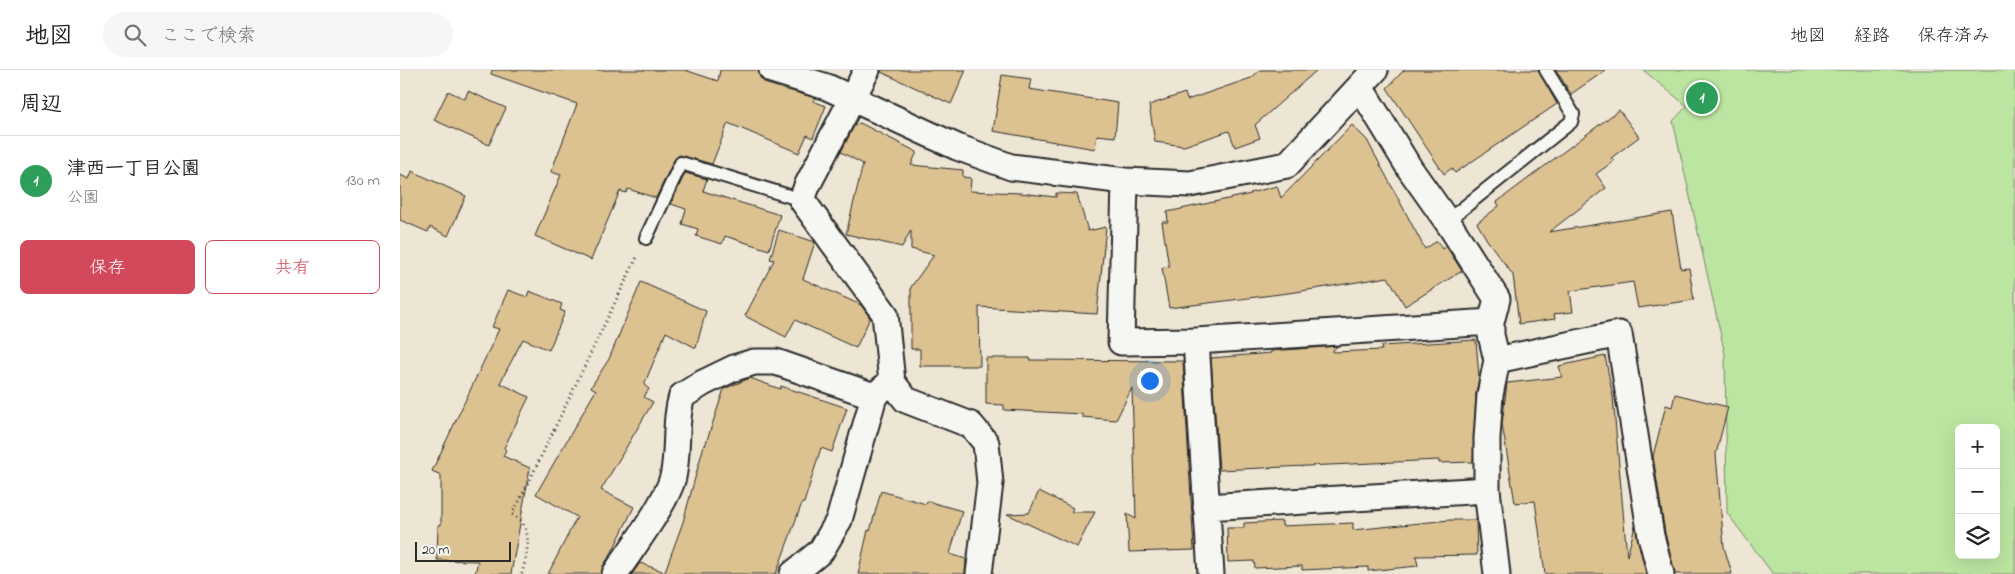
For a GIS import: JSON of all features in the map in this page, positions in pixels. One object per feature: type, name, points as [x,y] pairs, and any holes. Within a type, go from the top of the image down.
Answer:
[{"type":"street","points":[[772,70],[827,87],[957,147],[1011,167],[1125,182],[1190,184],[1287,165],[1368,79],[1410,169],[1497,299],[1491,322],[1491,336],[1497,360],[1490,395],[1487,438],[1487,490],[1497,574]]},
{"type":"street","points":[[793,574],[821,551],[839,520],[883,389],[885,314],[802,200],[807,186],[867,70]]},
{"type":"street","points":[[1125,182],[1121,342],[1196,341],[1491,322]]},
{"type":"street","points":[[1497,360],[1619,334],[1651,536],[1661,574]]},
{"type":"street","points":[[1196,341],[1210,574]]},
{"type":"street","points":[[615,574],[661,504],[672,479],[677,446],[678,407],[682,396],[734,368],[754,362],[776,362],[883,389],[971,425],[986,443],[990,483],[979,574]]},
{"type":"street","points":[[1206,507],[1487,490]]},
{"type":"lane","points":[[1447,222],[1571,122],[1573,114],[1546,70]]},
{"type":"lane","points":[[646,238],[681,162],[802,200]]},
{"type":"path","points":[[522,574],[528,550],[528,535],[518,518],[512,514],[646,238]]},
{"type":"green space","points":[[1643,70],[2015,70],[2015,574],[1773,574],[1727,513],[1725,354],[1673,121],[1687,106]]},
{"type":"building","points":[[492,70],[685,70],[718,81],[720,70],[758,70],[761,79],[767,84],[815,98],[813,101],[826,106],[813,138],[807,135],[799,153],[728,123],[712,164],[679,155],[674,160],[656,198],[628,189],[626,193],[620,191],[591,260],[535,236],[561,175],[551,172],[577,104],[491,74]]},
{"type":"building","points":[[881,70],[966,70],[951,104],[881,72]]},
{"type":"building","points":[[1260,70],[1317,70],[1255,125],[1260,138],[1235,147],[1229,131],[1184,146],[1155,142],[1149,105],[1185,93],[1187,100],[1251,78]]},
{"type":"building","points":[[1404,70],[1538,70],[1557,104],[1455,173],[1452,168],[1444,174],[1387,88]]},
{"type":"building","points":[[1556,70],[1606,70],[1571,94]]},
{"type":"building","points":[[1002,75],[1031,79],[1029,89],[1118,103],[1115,137],[1097,135],[1095,149],[993,131]]},
{"type":"building","points":[[448,91],[465,99],[468,91],[506,108],[489,145],[434,120]]},
{"type":"building","points":[[1619,110],[1639,137],[1611,158],[1614,161],[1596,174],[1606,188],[1549,232],[1672,212],[1681,269],[1689,268],[1694,300],[1638,308],[1633,282],[1570,291],[1573,312],[1554,314],[1555,319],[1519,324],[1513,275],[1477,223],[1499,206],[1497,202]]},
{"type":"building","points":[[860,123],[917,152],[911,165],[963,170],[963,177],[971,178],[970,191],[1056,197],[1056,193],[1077,194],[1088,231],[1106,227],[1097,314],[979,307],[980,366],[920,366],[920,349],[911,349],[911,287],[934,255],[911,249],[911,230],[902,247],[846,234],[863,164],[841,152],[854,126]]},
{"type":"building","points":[[1352,125],[1367,140],[1425,249],[1437,241],[1442,249],[1446,246],[1462,271],[1405,306],[1388,277],[1296,292],[1169,308],[1162,268],[1169,267],[1162,222],[1168,222],[1167,212],[1251,194],[1277,186],[1281,198]]},
{"type":"building","points":[[412,171],[466,196],[448,236],[430,227],[428,232],[400,220],[400,175],[409,179]]},
{"type":"building","points":[[685,173],[707,179],[703,191],[780,215],[769,250],[725,236],[722,244],[696,236],[698,229],[682,224],[686,209],[671,204]]},
{"type":"building","points":[[779,230],[815,242],[803,279],[861,305],[870,318],[856,348],[795,320],[786,337],[745,316],[774,260],[770,259]]},
{"type":"building","points":[[641,282],[706,311],[696,348],[666,332],[644,385],[649,389],[644,397],[653,402],[601,490],[634,507],[603,566],[601,574],[548,574],[577,517],[536,494],[596,390],[591,387],[609,359]]},
{"type":"building","points":[[508,290],[527,297],[529,291],[562,304],[560,310],[565,312],[549,350],[523,339],[500,383],[529,397],[504,448],[506,450],[503,456],[530,468],[511,574],[475,574],[478,561],[437,560],[438,525],[441,525],[441,475],[432,471],[499,329],[492,327]]},
{"type":"building","points":[[1476,340],[1479,377],[1476,394],[1473,462],[1439,463],[1439,460],[1219,470],[1211,358],[1338,346],[1333,352],[1382,350],[1381,346]]},
{"type":"building","points":[[1605,356],[1613,397],[1627,556],[1635,526],[1646,574],[1545,574],[1535,501],[1515,503],[1502,424],[1507,383],[1562,377],[1559,366]]},
{"type":"building","points":[[986,358],[1183,361],[1194,550],[1129,552],[1127,514],[1136,519],[1132,388],[1116,420],[1082,417],[1082,414],[1004,410],[1004,405],[986,404]]},
{"type":"building","points":[[750,378],[780,389],[781,386],[847,408],[832,452],[821,448],[804,503],[802,503],[776,574],[664,574],[683,522],[704,445],[724,389]]},
{"type":"building","points":[[1675,394],[1728,407],[1716,454],[1724,547],[1732,574],[1675,574],[1665,533],[1653,456],[1666,405],[1672,407]]},
{"type":"building","points":[[881,491],[926,504],[927,501],[962,511],[950,554],[966,559],[965,574],[858,574],[868,530],[870,531]]},
{"type":"building","points":[[1039,491],[1073,508],[1071,512],[1095,512],[1077,547],[1007,514],[1029,513]]},
{"type":"building","points":[[1449,520],[1476,520],[1477,555],[1416,556],[1418,566],[1368,571],[1368,567],[1302,570],[1302,566],[1255,568],[1254,561],[1228,562],[1227,528],[1244,528],[1244,523],[1282,521],[1282,526],[1353,523],[1353,530]]},
{"type":"building","points":[[640,563],[662,571],[662,574],[632,574]]},
{"type":"place","name":"津西一丁目公園","points":[[1702,98]]}]
